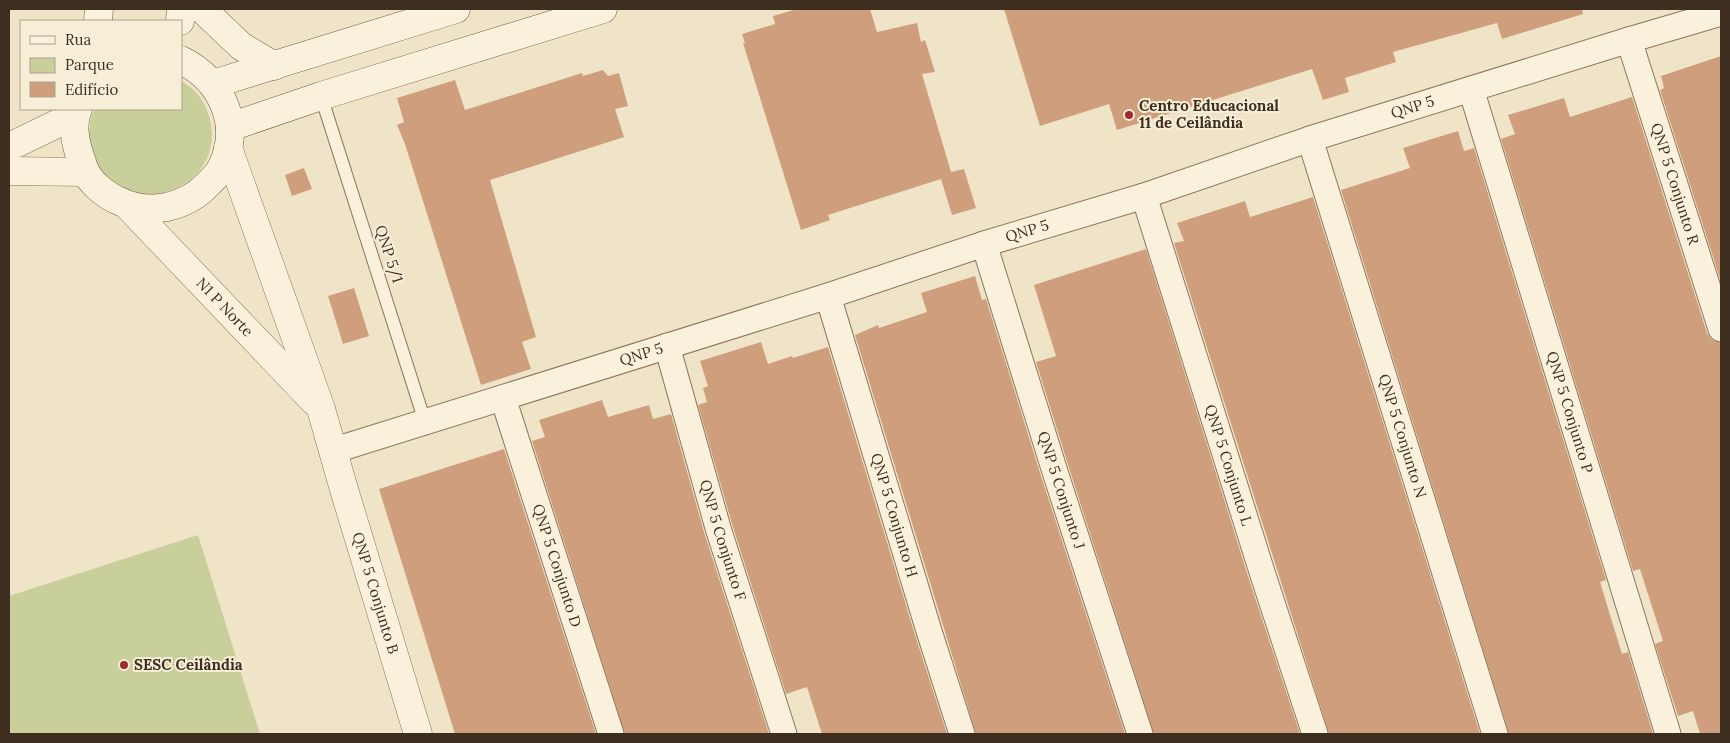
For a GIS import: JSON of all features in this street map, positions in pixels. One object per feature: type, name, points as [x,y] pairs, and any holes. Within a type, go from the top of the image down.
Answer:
[{"type":"main road","points":[[202,9],[242,46],[274,66]]},
{"type":"main road","points":[[213,84],[456,9]]},
{"type":"main road","points":[[229,137],[321,96],[603,9]]},
{"type":"main road","points":[[182,61],[203,74],[213,84],[227,111],[229,137],[322,409],[332,451]]},
{"type":"main road","points":[[77,112],[75,144],[85,172],[96,186],[111,198],[128,206],[154,209],[179,204],[202,191],[219,172],[229,137]]},
{"type":"main road","points":[[9,148],[77,112]]},
{"type":"main road","points":[[9,171],[85,172]]},
{"type":"main road","name":"N1 P Norte","points":[[128,206],[322,409]]},
{"type":"main road","name":"QNP 5 Conjunto B","points":[[332,451],[418,734]]},
{"type":"street","name":"QNP 5","points":[[332,451],[828,296],[984,244],[1144,196],[1310,139],[1629,40],[1721,14]]},
{"type":"street","name":"QNP 5 Conjunto R","points":[[1629,40],[1721,329]]},
{"type":"street","name":"QNP 5 Conjunto P","points":[[1471,89],[1668,734]]},
{"type":"street","name":"QNP 5 Conjunto N","points":[[1310,139],[1495,734]]},
{"type":"street","name":"QNP 5 Conjunto L","points":[[1144,196],[1315,734]]},
{"type":"street","name":"QNP 5 Conjunto J","points":[[984,244],[1140,734]]},
{"type":"street","name":"QNP 5 Conjunto H","points":[[828,296],[962,734]]},
{"type":"street","name":"QNP 5 Conjunto F","points":[[667,346],[718,528],[784,734]]},
{"type":"street","name":"QNP 5 Conjunto D","points":[[503,398],[611,734]]},
{"type":"lane","name":"QNP 5/1","points":[[321,96],[425,422]]},
{"type":"green space","points":[[182,82],[199,95],[209,116],[212,140],[206,161],[193,178],[175,189],[154,194],[133,192],[113,183],[97,164],[89,137],[94,110],[182,110]]},
{"type":"green space","name":"SESC Ceilândia","points":[[198,535],[260,734],[9,734],[9,596]]},
{"type":"building","points":[[797,9],[870,9],[877,32],[917,23],[921,42],[925,40],[935,72],[922,74],[951,172],[964,169],[976,208],[952,215],[941,179],[828,215],[830,220],[801,230],[743,43],[745,43],[742,34],[775,24],[773,16]]},
{"type":"building","name":"Centro Educacional 11 de Ceilândia","points":[[1004,9],[1582,9],[1583,14],[1502,39],[1497,23],[1393,52],[1396,62],[1345,78],[1349,92],[1323,100],[1312,69],[1117,130],[1109,104],[1040,126]]},
{"type":"building","points":[[1721,56],[1721,282],[1660,90],[1664,88],[1661,76]]},
{"type":"building","points":[[603,70],[608,76],[619,73],[628,106],[615,109],[624,137],[490,180],[536,337],[522,342],[531,369],[481,385],[405,144],[397,125],[404,122],[397,98],[455,80],[465,110],[582,73],[583,76]]},
{"type":"building","points":[[1632,97],[1707,333],[1712,340],[1721,343],[1721,734],[1700,734],[1693,711],[1678,716],[1655,644],[1663,641],[1640,569],[1633,571],[1501,139],[1515,134],[1508,115],[1564,98],[1570,117]]},
{"type":"building","points":[[1458,131],[1464,151],[1474,148],[1606,580],[1600,582],[1622,654],[1628,652],[1653,734],[1509,734],[1341,190],[1410,168],[1403,148]]},
{"type":"building","points":[[304,168],[312,189],[292,196],[285,175]]},
{"type":"building","points":[[1313,197],[1480,734],[1329,734],[1174,243],[1184,241],[1177,223],[1245,201],[1250,217]]},
{"type":"building","points":[[1146,249],[1248,576],[1300,734],[1154,734],[1070,471],[1036,362],[1056,356],[1034,285]]},
{"type":"building","points":[[975,276],[982,300],[986,299],[1125,734],[976,734],[855,335],[878,325],[879,328],[927,312],[921,293]]},
{"type":"building","points":[[354,288],[369,336],[343,344],[328,296]]},
{"type":"building","points":[[761,342],[768,364],[828,347],[947,734],[822,734],[807,687],[786,694],[732,524],[698,405],[707,402],[703,388],[708,386],[700,361]]},
{"type":"building","points":[[602,400],[608,417],[649,405],[653,419],[671,414],[704,532],[769,734],[625,734],[532,441],[545,437],[539,420]]},
{"type":"building","points":[[504,449],[596,734],[455,734],[379,489]]},
{"type":"place","name":"Centro Educacional 11 de Ceilândia","points":[[1129,115]]},
{"type":"place","name":"SESC Ceilândia","points":[[124,665]]}]
